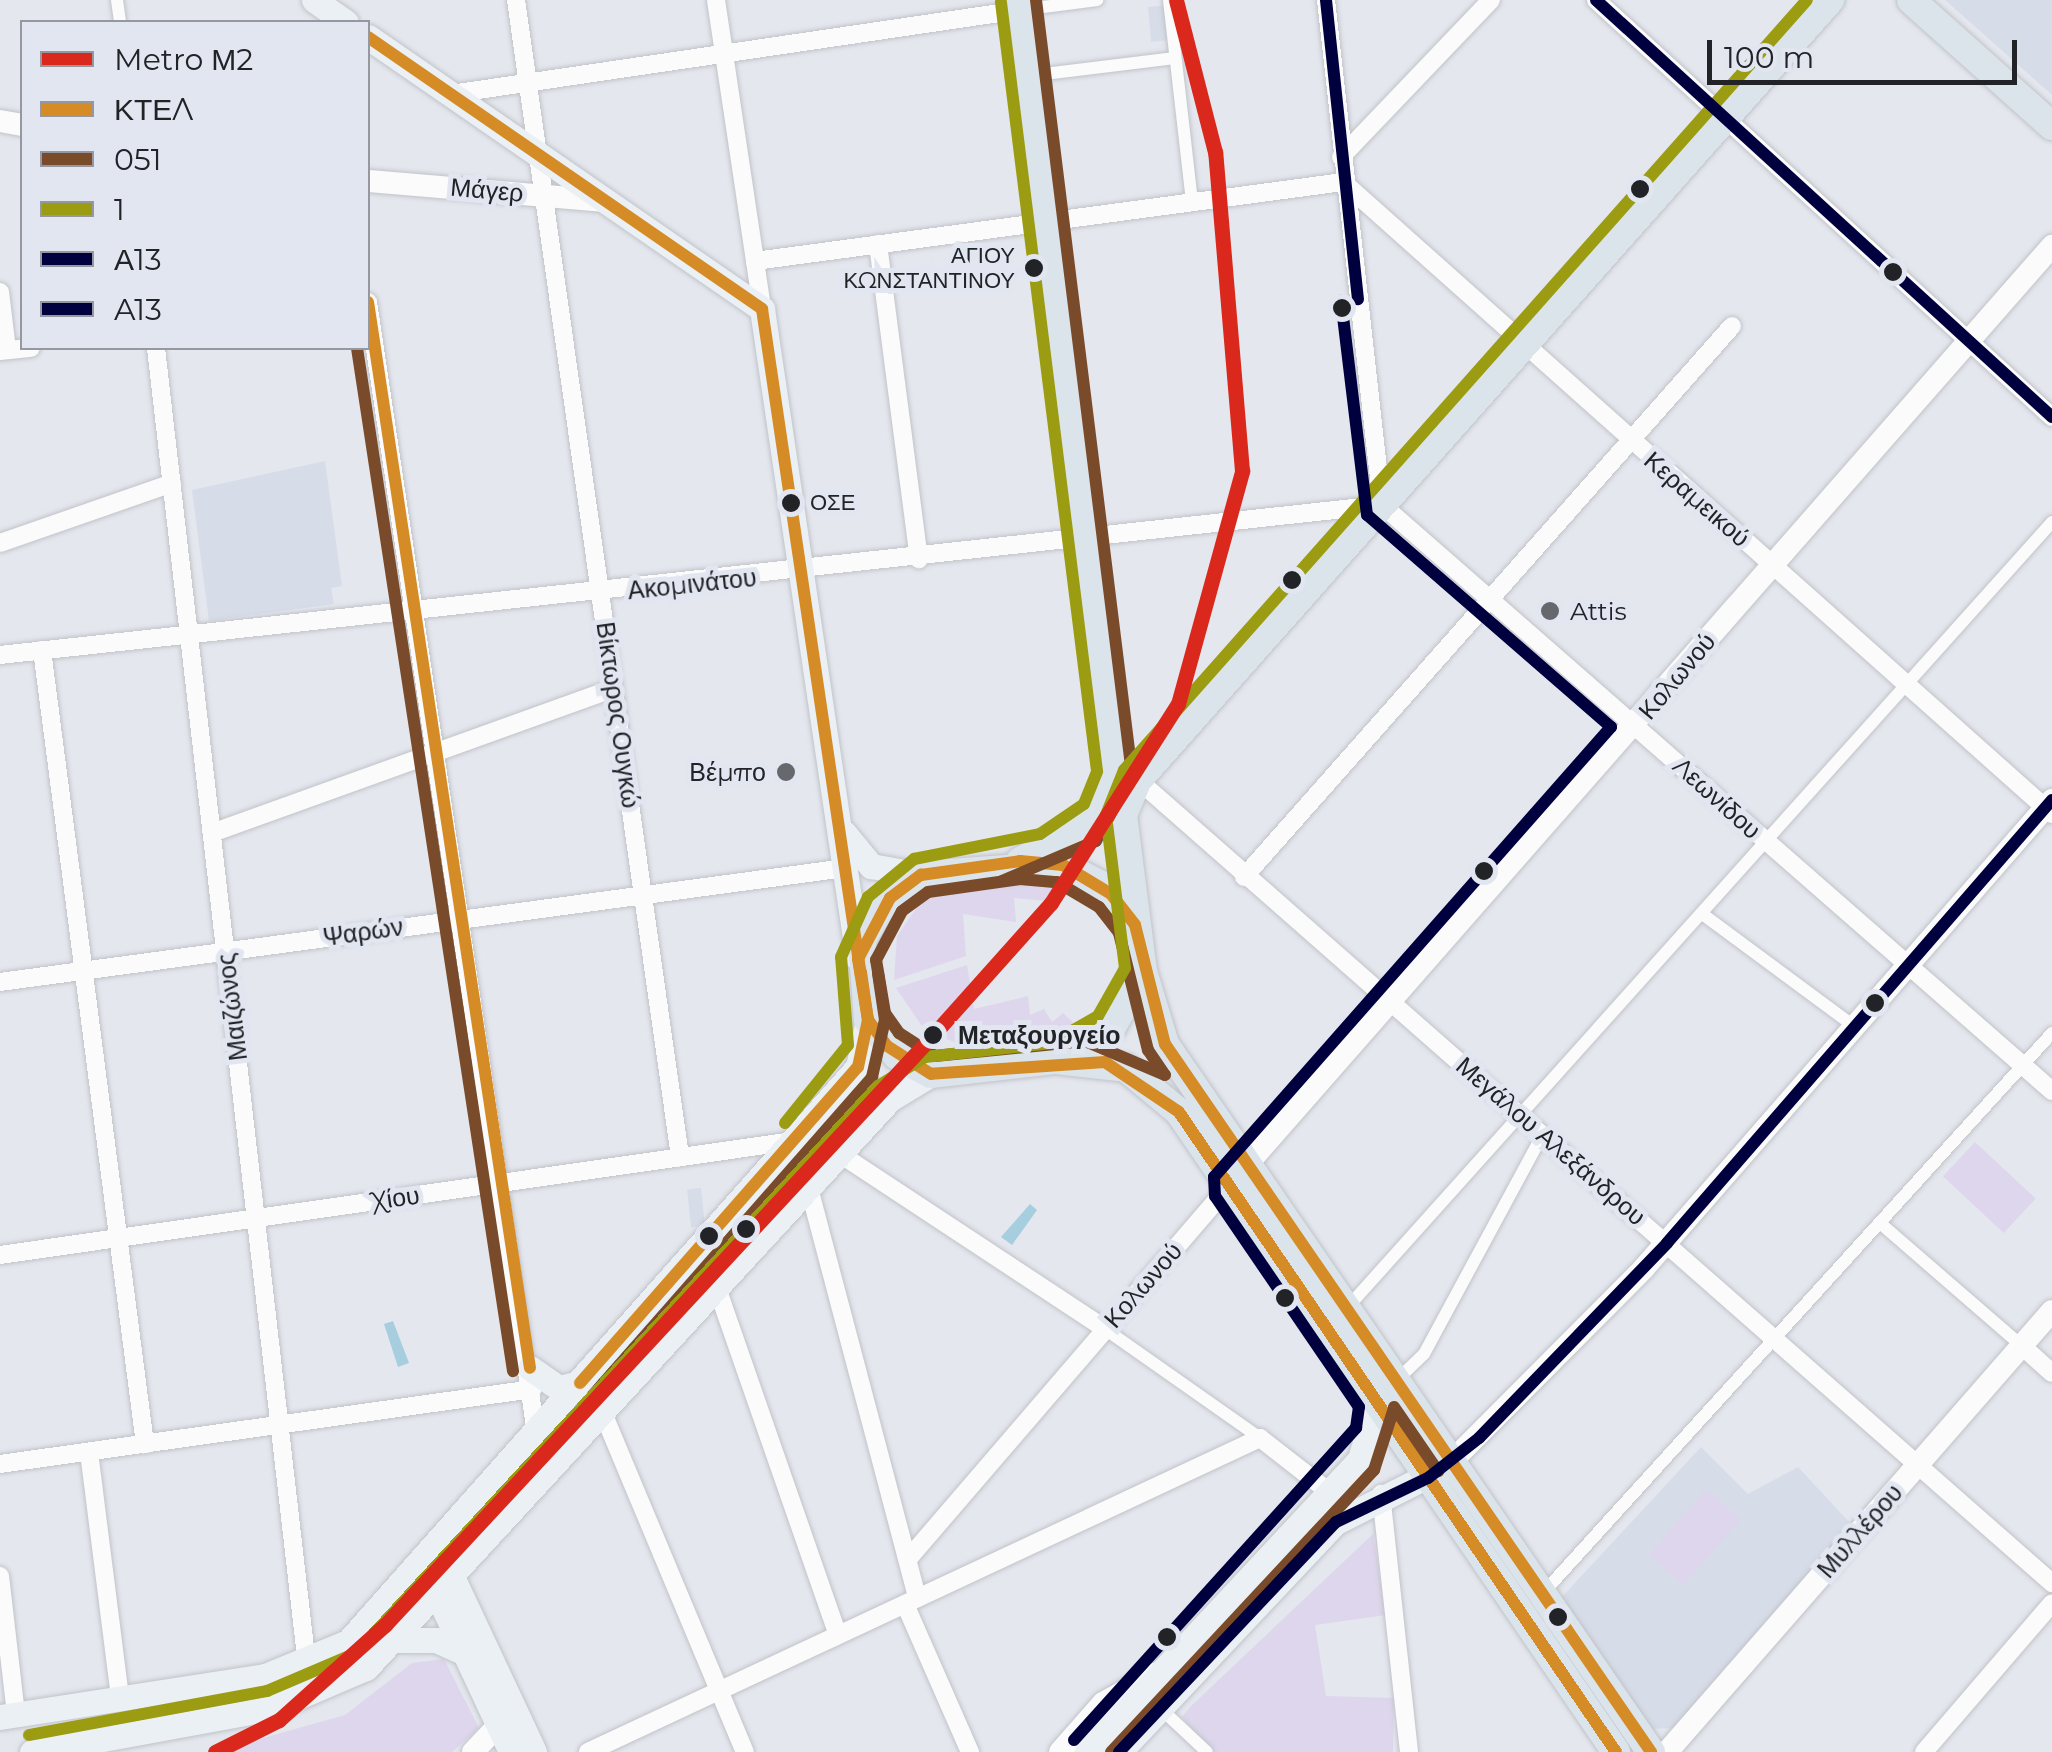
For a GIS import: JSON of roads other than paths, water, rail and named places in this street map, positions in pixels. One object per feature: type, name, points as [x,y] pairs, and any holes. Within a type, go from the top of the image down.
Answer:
[{"type":"main road","points":[[1651,1752],[1166,1044],[1142,971],[1123,814],[1138,780],[1830,0]]},
{"type":"main road","points":[[1911,0],[2052,126]]},
{"type":"main road","points":[[839,825],[871,866],[921,875],[1020,861],[1085,827],[1115,773],[1019,5]]},
{"type":"main road","points":[[319,7],[342,20]]},
{"type":"main road","points":[[8,1716],[307,1666],[366,1626],[858,1067],[868,1020],[762,309],[370,38]]},
{"type":"main road","points":[[1020,861],[1090,876],[1135,925]]},
{"type":"main road","points":[[858,958],[872,918],[921,875]]},
{"type":"main road","points":[[1056,1060],[1112,1029],[1142,971]]},
{"type":"main road","points":[[868,1020],[897,1056],[931,1074]]},
{"type":"main road","points":[[32,1752],[307,1698],[396,1640],[890,1099],[931,1074],[1056,1060],[1106,1062],[1150,1084],[1228,1186],[1616,1752]]},
{"type":"main road","points":[[531,1379],[559,1388],[580,1383]]},
{"type":"main road","points":[[1087,1752],[1369,1446],[1378,1403]]},
{"type":"main road","points":[[1119,1752],[1336,1522],[1381,1494],[1428,1478],[1452,1461]]},
{"type":"main road","points":[[430,1554],[513,1737]]},
{"type":"main road","points":[[445,1587],[464,1652],[513,1737]]},
{"type":"main road","points":[[396,1640],[436,1640],[464,1652]]},
{"type":"street","name":"Βίκτωρος Ουγκώ","points":[[516,0],[680,1157]]},
{"type":"street","points":[[716,0],[762,309]]},
{"type":"street","points":[[451,94],[1019,5],[1097,0]]},
{"type":"street","points":[[1168,0],[1192,202]]},
{"type":"street","points":[[1326,0],[1343,182],[1382,505]]},
{"type":"street","points":[[1341,157],[1490,0]]},
{"type":"street","points":[[1596,0],[2052,417]]},
{"type":"street","points":[[1028,76],[1175,58]]},
{"type":"street","name":"Μάγερ","points":[[370,180],[606,201]]},
{"type":"street","points":[[755,260],[1343,182]]},
{"type":"street","name":"Κεραμεικού","points":[[1343,182],[1628,440],[2050,807]]},
{"type":"street","points":[[878,244],[919,558]]},
{"type":"street","name":"Κολωνού","points":[[908,1559],[1228,1186],[2052,246]]},
{"type":"street","points":[[0,292],[4,351]]},
{"type":"street","points":[[370,318],[502,1183],[536,1434]]},
{"type":"street","points":[[1244,877],[1732,326]]},
{"type":"street","name":"Μαιζώνος","points":[[156,350],[307,1666]]},
{"type":"street","points":[[0,543],[172,483]]},
{"type":"street","name":"Ακομινάτου","points":[[0,655],[601,594],[1382,505]]},
{"type":"street","name":"Λεωνίδου","points":[[1382,505],[2052,1091]]},
{"type":"street","points":[[1347,1308],[1525,1118],[2052,522]]},
{"type":"street","points":[[42,650],[145,1444]]},
{"type":"street","points":[[212,833],[614,688]]},
{"type":"street","name":"Μεγάλου Αλεξάνδρου","points":[[1138,780],[2052,1583]]},
{"type":"street","points":[[1452,1461],[1667,1243],[2050,807]]},
{"type":"street","name":"Ψαρών","points":[[0,982],[845,868]]},
{"type":"street","points":[[1706,916],[1855,1027]]},
{"type":"street","points":[[1542,1593],[2052,1032]]},
{"type":"street","points":[[1397,1380],[1424,1354],[1543,1134]]},
{"type":"street","name":"Χίου","points":[[0,1255],[792,1141]]},
{"type":"street","points":[[840,1154],[1105,1329],[1260,1438],[1329,1492]]},
{"type":"street","points":[[809,1188],[908,1559],[911,1601],[970,1752]]},
{"type":"street","points":[[1880,1223],[2052,1373]]},
{"type":"street","points":[[718,1288],[838,1635]]},
{"type":"street","name":"Μυλλέρου","points":[[1668,1752],[2052,1311]]},
{"type":"street","points":[[0,1464],[280,1425],[531,1379]]},
{"type":"street","points":[[604,1414],[745,1752]]},
{"type":"street","points":[[588,1752],[1260,1438]]},
{"type":"street","points":[[89,1452],[120,1699]]},
{"type":"street","points":[[1381,1494],[1409,1752]]},
{"type":"street","points":[[0,1576],[8,1716]]},
{"type":"street","points":[[1924,1752],[2052,1602]]},
{"type":"street","points":[[1060,1752],[1103,1704],[1166,1667]]},
{"type":"street","points":[[1127,1752],[1160,1708],[1207,1752]]},
{"type":"street","points":[[472,1752],[513,1737]]},
{"type":"water","points":[[1030,1204],[1037,1210],[1012,1245],[1001,1237]]},
{"type":"water","points":[[393,1321],[409,1363],[398,1367],[384,1324]]},
{"type":"metro line","name":"Μ2","points":[[215,1752],[279,1720],[385,1625],[933,1035],[1051,903],[1178,704],[1242,471],[1215,152],[1176,0]]},
{"type":"place","name":"ΑΓΙΟΥ ΚΩΝΣΤΑΝΤΙΝΟΥ","points":[[1034,268]]},
{"type":"place","name":"ΟΣΕ","points":[[791,503]]},
{"type":"place","name":"Attis","points":[[1550,611]]},
{"type":"place","name":"Βέμπο","points":[[786,772]]},
{"type":"place","name":"Μεταξουργείο","points":[[933,1035]]}]
